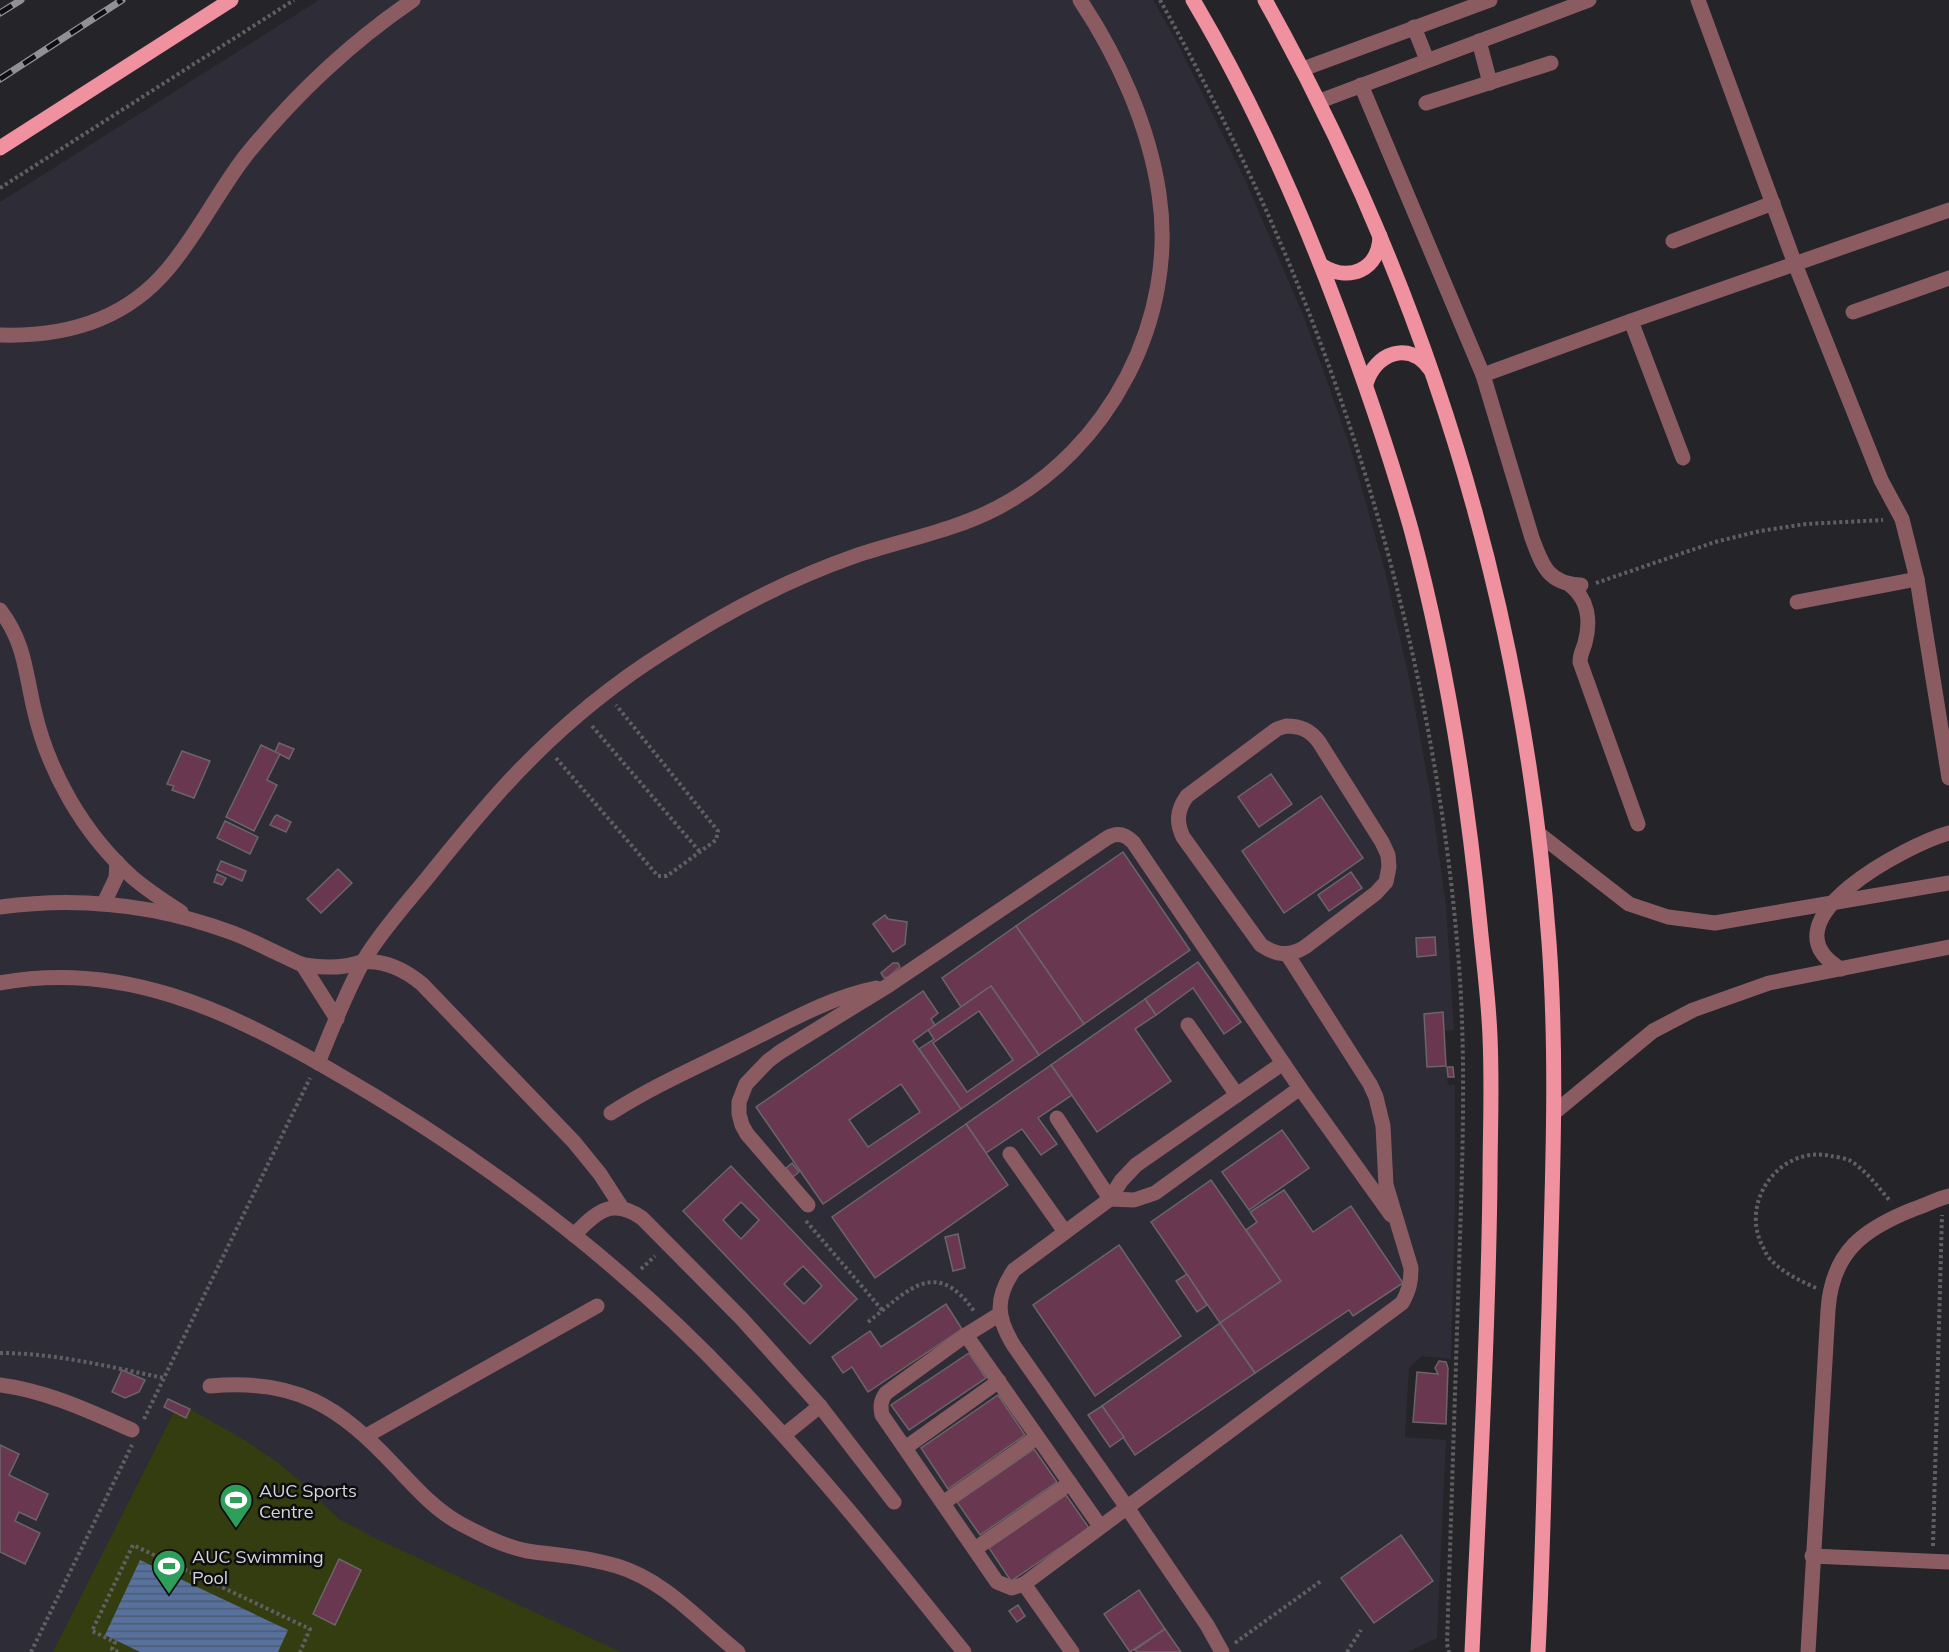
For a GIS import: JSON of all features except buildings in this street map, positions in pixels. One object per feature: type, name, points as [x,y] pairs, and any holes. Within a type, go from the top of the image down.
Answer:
[{"type":"main road","points":[[0,148],[231,0]]},
{"type":"main road","points":[[1193,0],[1244,94],[1285,179],[1321,265],[1366,384],[1412,532],[1446,683],[1471,836],[1490,1022],[1489,1233],[1472,1652]]},
{"type":"main road","points":[[1265,0],[1320,101],[1380,234],[1432,371],[1473,501],[1498,600],[1528,756],[1539,834],[1549,945],[1555,1056],[1541,1650]]},
{"type":"main road","points":[[1321,265],[1341,274],[1351,274],[1361,270],[1370,264],[1376,255],[1380,245],[1380,234]]},
{"type":"main road","points":[[1366,384],[1375,364],[1394,353],[1416,356],[1432,371]]},
{"type":"street","points":[[0,335],[44,335],[79,328],[111,314],[141,295],[167,271],[188,243],[222,189],[278,117],[351,47],[413,0]]},
{"type":"street","points":[[318,1063],[363,962],[388,927],[502,789],[545,746],[606,693],[664,652],[714,621],[787,584],[852,557],[960,524],[998,507],[1033,486],[1065,459],[1093,429],[1117,395],[1136,358],[1150,319],[1157,289],[1162,237],[1159,196],[1151,155],[1114,60],[1080,0]]},
{"type":"street","points":[[1303,69],[1490,0]]},
{"type":"street","points":[[1320,101],[1589,0]]},
{"type":"street","points":[[1698,0],[1795,264],[1881,480],[1902,519],[1917,579],[1949,778]]},
{"type":"street","points":[[1413,27],[1427,60]]},
{"type":"street","points":[[1479,41],[1490,82]]},
{"type":"street","points":[[1426,103],[1551,63]]},
{"type":"street","points":[[1361,85],[1483,375],[1541,564],[1555,579],[1575,585],[1583,598],[1588,624],[1580,662],[1638,824]]},
{"type":"street","points":[[1673,242],[1773,203]]},
{"type":"street","points":[[1483,375],[1795,264],[1948,214]]},
{"type":"street","points":[[1854,312],[1949,278]]},
{"type":"street","points":[[1631,321],[1683,458]]},
{"type":"street","points":[[1797,602],[1917,579]]},
{"type":"street","points":[[0,610],[19,643],[27,667],[34,710],[51,762],[65,792],[89,829],[117,862],[152,892],[190,918]]},
{"type":"street","points":[[1296,726],[1313,734],[1319,742],[1382,842],[1388,855],[1389,867],[1386,882],[1376,893],[1305,947],[1287,954],[1278,954],[1261,945],[1183,837],[1178,821],[1182,804],[1187,796],[1277,729],[1296,726]]},
{"type":"street","points":[[1841,969],[1825,957],[1820,948],[1818,939],[1820,919],[1833,903],[1852,886],[1893,856],[1949,832]]},
{"type":"street","points":[[1539,834],[1629,904],[1668,917],[1714,923],[1949,884]]},
{"type":"street","points":[[808,1205],[747,1134],[742,1125],[741,1092],[756,1072],[780,1052],[889,986],[1107,838],[1112,835],[1124,835],[1133,842],[1300,1088],[1398,1226]]},
{"type":"street","points":[[104,903],[116,878],[117,862]]},
{"type":"street","points":[[0,907],[70,901],[104,903],[159,911],[190,918],[237,935],[302,964],[322,967],[363,962],[401,969],[422,984],[574,1142],[600,1174],[622,1208]]},
{"type":"street","points":[[1555,1112],[1653,1031],[1693,1011],[1769,983],[1949,947]]},
{"type":"street","points":[[1000,1314],[966,1335],[886,1393],[881,1399],[880,1407],[882,1415],[997,1582],[1012,1588],[1024,1584],[1402,1303],[1411,1282],[1411,1268],[1386,1185],[1383,1126],[1376,1097],[1287,954]]},
{"type":"street","points":[[302,964],[337,1019]]},
{"type":"street","points":[[0,983],[51,978],[91,978],[131,983],[207,1007],[271,1037],[379,1098],[490,1171],[574,1235],[628,1281],[732,1379],[784,1435],[964,1652]]},
{"type":"street","points":[[611,1113],[678,1074],[804,1013],[850,995],[889,986]]},
{"type":"street","points":[[1188,1025],[1237,1095]]},
{"type":"street","points":[[1227,1649],[1207,1625],[1014,1346],[1005,1332],[1000,1314],[1000,1298],[1005,1283],[1014,1270],[1110,1199],[1121,1181],[1136,1165],[1283,1063]]},
{"type":"street","points":[[1110,1199],[1134,1200],[1155,1193],[1300,1088]]},
{"type":"street","points":[[1057,1118],[1110,1199]]},
{"type":"street","points":[[1011,1154],[1065,1232]]},
{"type":"street","points":[[1808,1652],[1829,1294],[1833,1277],[1857,1241],[1880,1223],[1946,1197]]},
{"type":"street","points":[[574,1235],[600,1211],[611,1208],[622,1208],[633,1212],[650,1225],[742,1319],[820,1406],[894,1502]]},
{"type":"street","points":[[366,1436],[597,1306]]},
{"type":"street","points":[[966,1335],[1100,1526]]},
{"type":"street","points":[[905,1448],[999,1381]]},
{"type":"street","points":[[210,1386],[238,1383],[266,1385],[320,1402],[344,1417],[366,1436],[424,1497],[458,1522],[497,1542],[523,1551],[617,1566],[659,1585],[681,1601],[710,1630],[738,1652]]},
{"type":"street","points":[[0,1385],[52,1397],[136,1432]]},
{"type":"street","points":[[784,1435],[820,1406]]},
{"type":"street","points":[[943,1503],[1037,1437]]},
{"type":"street","points":[[975,1550],[1070,1483]]},
{"type":"street","points":[[1812,1556],[1949,1562]]},
{"type":"street","points":[[1024,1584],[1072,1652]]},
{"type":"path","points":[[0,188],[294,0]]},
{"type":"path","points":[[1160,0],[1198,69],[1263,203],[1303,298],[1339,395],[1366,477],[1389,560],[1437,778],[1455,914],[1463,1047],[1463,1181],[1447,1632],[1449,1652]]},
{"type":"path","points":[[1575,585],[1601,582],[1715,542],[1760,531],[1806,524],[1902,519]]},
{"type":"path","points":[[545,746],[656,875],[667,876],[716,840],[718,831],[606,693]]},
{"type":"path","points":[[581,714],[700,852]]},
{"type":"path","points":[[31,1652],[136,1432],[318,1063]]},
{"type":"path","points":[[1829,1294],[1790,1276],[1768,1257],[1756,1231],[1757,1203],[1770,1177],[1792,1160],[1820,1153],[1848,1160],[1870,1177],[1900,1214]]},
{"type":"path","points":[[1933,1562],[1946,1197]]},
{"type":"path","points":[[808,1205],[815,1213],[805,1221],[883,1311]]},
{"type":"path","points":[[868,1322],[917,1284],[929,1282],[941,1283],[962,1295],[983,1324]]},
{"type":"path","points":[[0,1353],[78,1361],[164,1378]]},
{"type":"path","points":[[118,1652],[112,1649],[115,1642],[92,1631],[133,1545],[310,1629],[300,1652]]},
{"type":"path","points":[[1227,1649],[1322,1581]]},
{"type":"path","points":[[1347,1652],[1361,1630]]},
{"type":"shaded area","points":[[319,0],[1153,0],[1178,44],[1247,184],[1303,315],[1326,378],[1351,450],[1385,571],[1411,687],[1431,797],[1446,905],[1454,1030],[1444,1031],[1443,1012],[1424,1014],[1427,1067],[1446,1066],[1448,1085],[1455,1085],[1455,1211],[1451,1359],[1422,1356],[1409,1368],[1405,1437],[1446,1440],[1437,1638],[1408,1652],[0,1652],[0,202]]},
{"type":"green space","name":"AUC Sports Centre","points":[[190,1409],[246,1441],[277,1462],[339,1519],[377,1539],[621,1652],[53,1652],[174,1412],[186,1418]]},
{"type":"water","name":"AUC Swimming Pool","points":[[140,1560],[288,1630],[278,1652],[140,1652],[105,1635]]},
{"type":"railway","points":[[0,13],[21,0]]},
{"type":"railway","points":[[0,79],[122,0]]},
{"type":"place","name":"AUC Sports Centre","points":[[236,1529]]},
{"type":"place","name":"AUC Swimming Pool","points":[[169,1595]]}]
